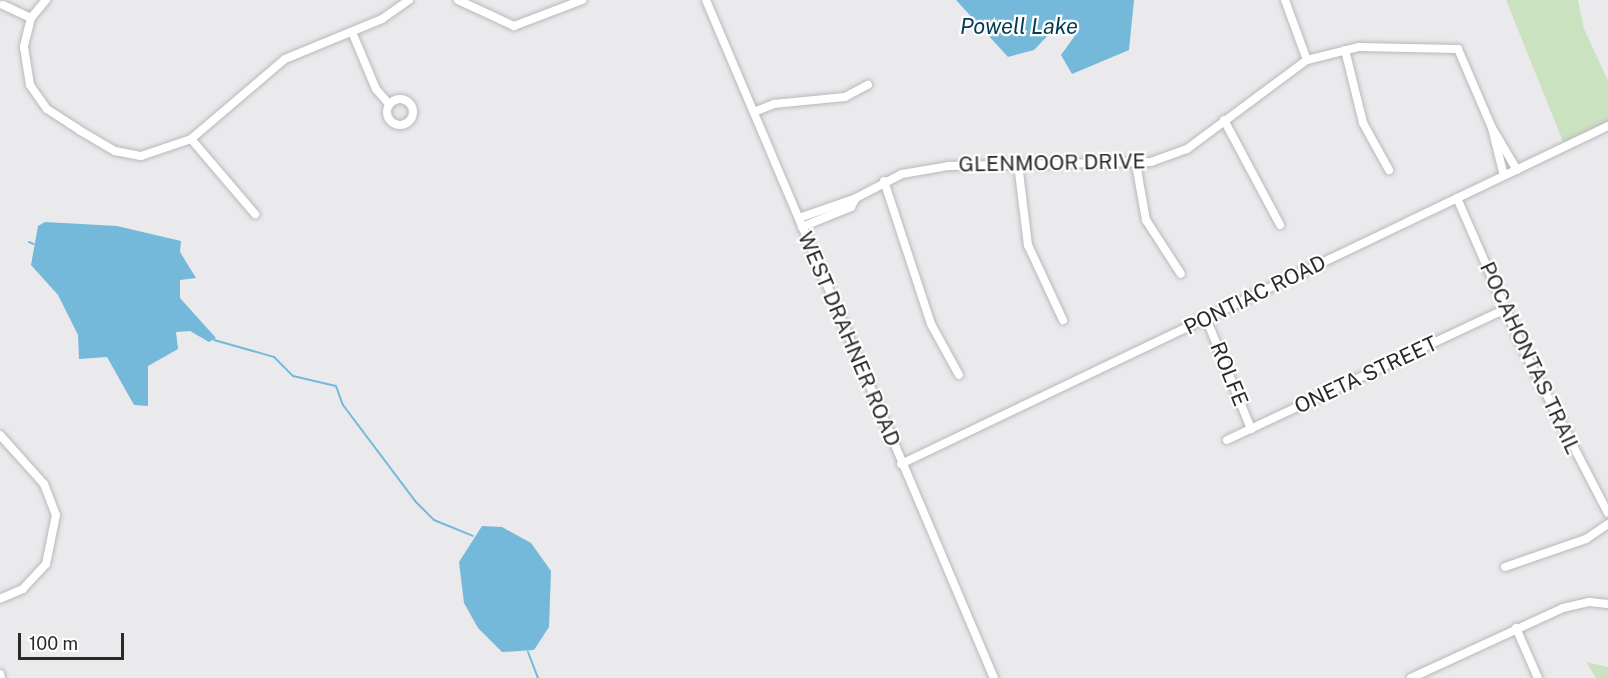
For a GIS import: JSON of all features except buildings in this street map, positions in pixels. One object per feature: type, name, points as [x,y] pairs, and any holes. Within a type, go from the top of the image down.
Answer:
[{"type":"street","points":[[46,0],[31,18],[24,64],[46,109],[127,155],[158,154],[191,139],[285,59],[352,32],[409,0]]},
{"type":"street","points":[[458,0],[514,26],[582,0]]},
{"type":"street","name":"WEST DRAHNER ROAD","points":[[706,0],[901,464],[994,678]]},
{"type":"street","points":[[1285,0],[1306,60]]},
{"type":"street","points":[[2,4],[31,18]]},
{"type":"street","points":[[352,32],[376,89],[389,105]]},
{"type":"street","name":"GLENMOOR DRIVE","points":[[799,218],[856,198],[884,181],[949,166],[1136,164],[1187,148],[1306,60],[1345,50],[1453,45],[1462,54],[1492,128],[1504,176]]},
{"type":"street","points":[[1345,50],[1363,123],[1389,170]]},
{"type":"street","points":[[754,112],[774,104],[844,97],[868,85]]},
{"type":"street","points":[[1224,120],[1280,225]]},
{"type":"street","name":"PONTIAC ROAD","points":[[901,464],[1608,126]]},
{"type":"street","name":"GLENMOOR DRIVE","points":[[1492,128],[1517,170]]},
{"type":"street","points":[[191,139],[255,214]]},
{"type":"street","points":[[1018,164],[1028,245],[1063,320]]},
{"type":"street","points":[[1136,164],[1146,220],[1182,274]]},
{"type":"street","points":[[884,181],[931,324],[958,375]]},
{"type":"street","name":"GLENMOOR DRIVE","points":[[802,227],[851,207],[856,198]]},
{"type":"street","name":"POCAHONTAS TRAIL","points":[[1457,198],[1505,309],[1608,513]]},
{"type":"street","name":"ONETA STREET","points":[[1227,440],[1505,309]]},
{"type":"street","name":"ROLFE","points":[[1206,318],[1251,429]]},
{"type":"street","points":[[0,435],[44,484],[56,515],[46,564],[23,589],[0,599]]},
{"type":"street","points":[[1504,567],[1586,539],[1608,524]]},
{"type":"street","points":[[1411,678],[1516,628],[1573,604],[1608,604]]},
{"type":"street","points":[[1516,628],[1538,678]]},
{"type":"green space","points":[[1506,0],[1578,0],[1584,29],[1608,81],[1608,123],[1564,144]]},
{"type":"green space","points":[[1586,662],[1608,667],[1608,678],[1596,678]]},
{"type":"water","name":"Powell Lake","points":[[956,0],[1134,0],[1129,50],[1072,74],[1061,55],[1079,30],[1070,23],[1054,29],[1034,50],[1008,57]]},
{"type":"water","points":[[45,222],[117,226],[181,241],[180,252],[196,278],[180,280],[180,298],[216,338],[209,342],[190,331],[176,332],[178,349],[148,366],[148,406],[134,405],[107,357],[79,359],[78,335],[58,295],[31,265],[38,226]]},
{"type":"water","points":[[482,526],[502,527],[531,543],[551,571],[549,627],[534,650],[502,652],[478,628],[464,603],[459,562]]},
{"type":"waterway","points":[[29,242],[34,244]]},
{"type":"waterway","points":[[214,340],[274,357],[293,376],[336,386],[343,405],[415,501],[434,520],[473,536]]},
{"type":"waterway","points":[[528,652],[538,678]]}]
